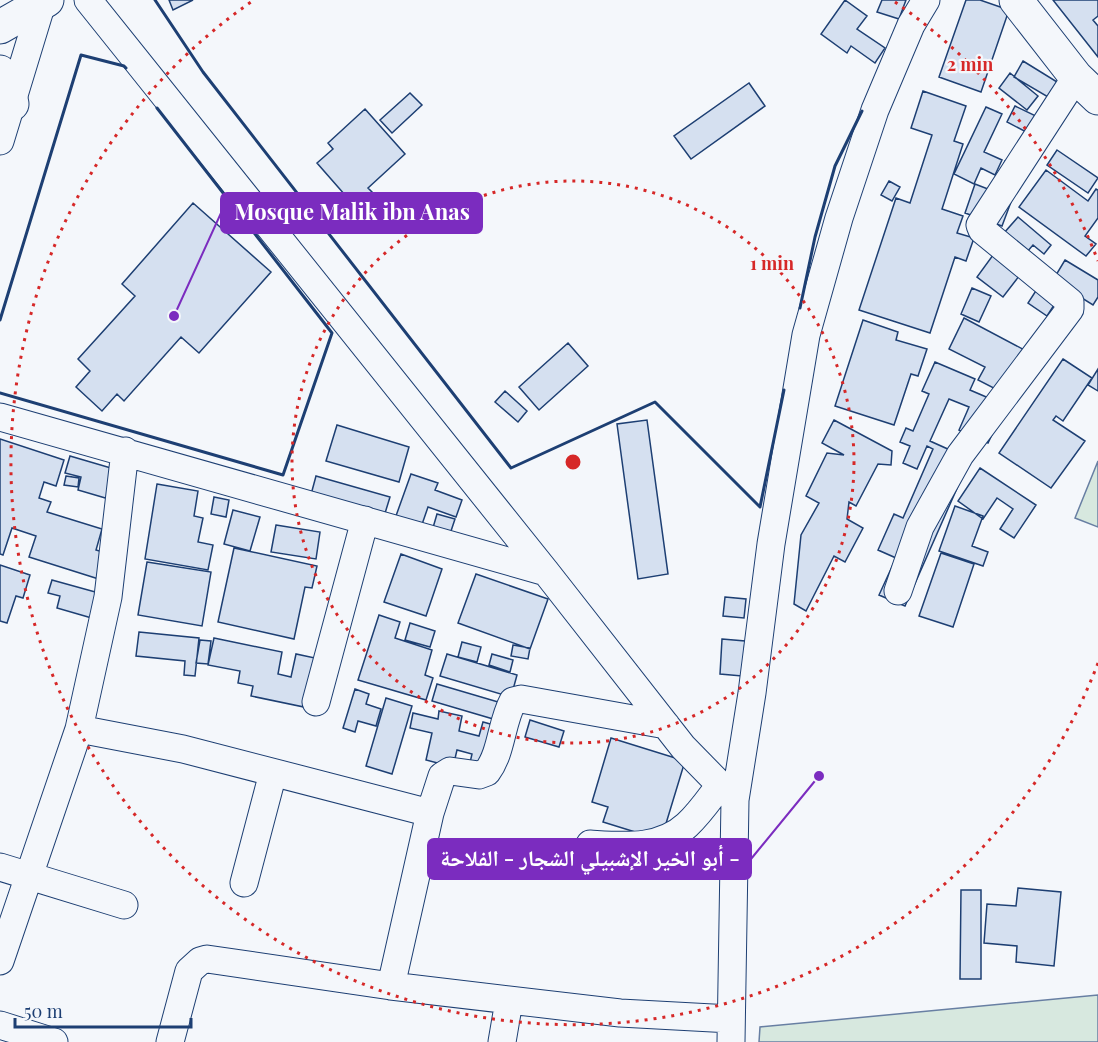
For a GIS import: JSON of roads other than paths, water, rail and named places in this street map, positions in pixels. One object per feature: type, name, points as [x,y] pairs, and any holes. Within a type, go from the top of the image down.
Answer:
[{"type":"main road","points":[[1016,0],[1087,87]]},
{"type":"main road","points":[[0,27],[44,2]]},
{"type":"main road","points":[[0,72],[9,90],[12,104]]},
{"type":"street","points":[[88,0],[546,572],[683,747],[728,793]]},
{"type":"street","points":[[170,1042],[189,971],[200,961],[207,959],[391,986],[620,1013],[731,1031],[728,793],[752,693],[771,543],[807,335],[839,218],[875,111],[911,25],[926,0]]},
{"type":"street","points":[[0,141],[44,2]]},
{"type":"street","points":[[898,591],[920,527],[960,455],[1071,307],[1070,302],[982,230],[980,225],[1087,87]]},
{"type":"street","points":[[0,417],[546,572]]},
{"type":"street","points":[[0,962],[80,729],[108,597],[124,451]]},
{"type":"street","points":[[316,702],[365,520]]},
{"type":"street","points":[[391,986],[430,813],[442,776],[450,771],[479,775],[490,769],[507,711],[513,701],[521,699],[666,724]]},
{"type":"street","points":[[80,729],[183,749],[430,813]]},
{"type":"street","points":[[244,882],[273,773]]},
{"type":"street","points":[[590,844],[628,847],[650,844],[670,837],[728,793]]},
{"type":"street","points":[[0,867],[124,905]]},
{"type":"street","points":[[502,1042],[509,1001]]},
{"type":"street","points":[[0,1025],[54,1042]]},
{"type":"place","name":"Mosque Malik ibn Anas","points":[[174,316]]},
{"type":"place","name":"أبو الخير الإشبيلي الشجار - الفلاحة -","points":[[819,776]]}]
